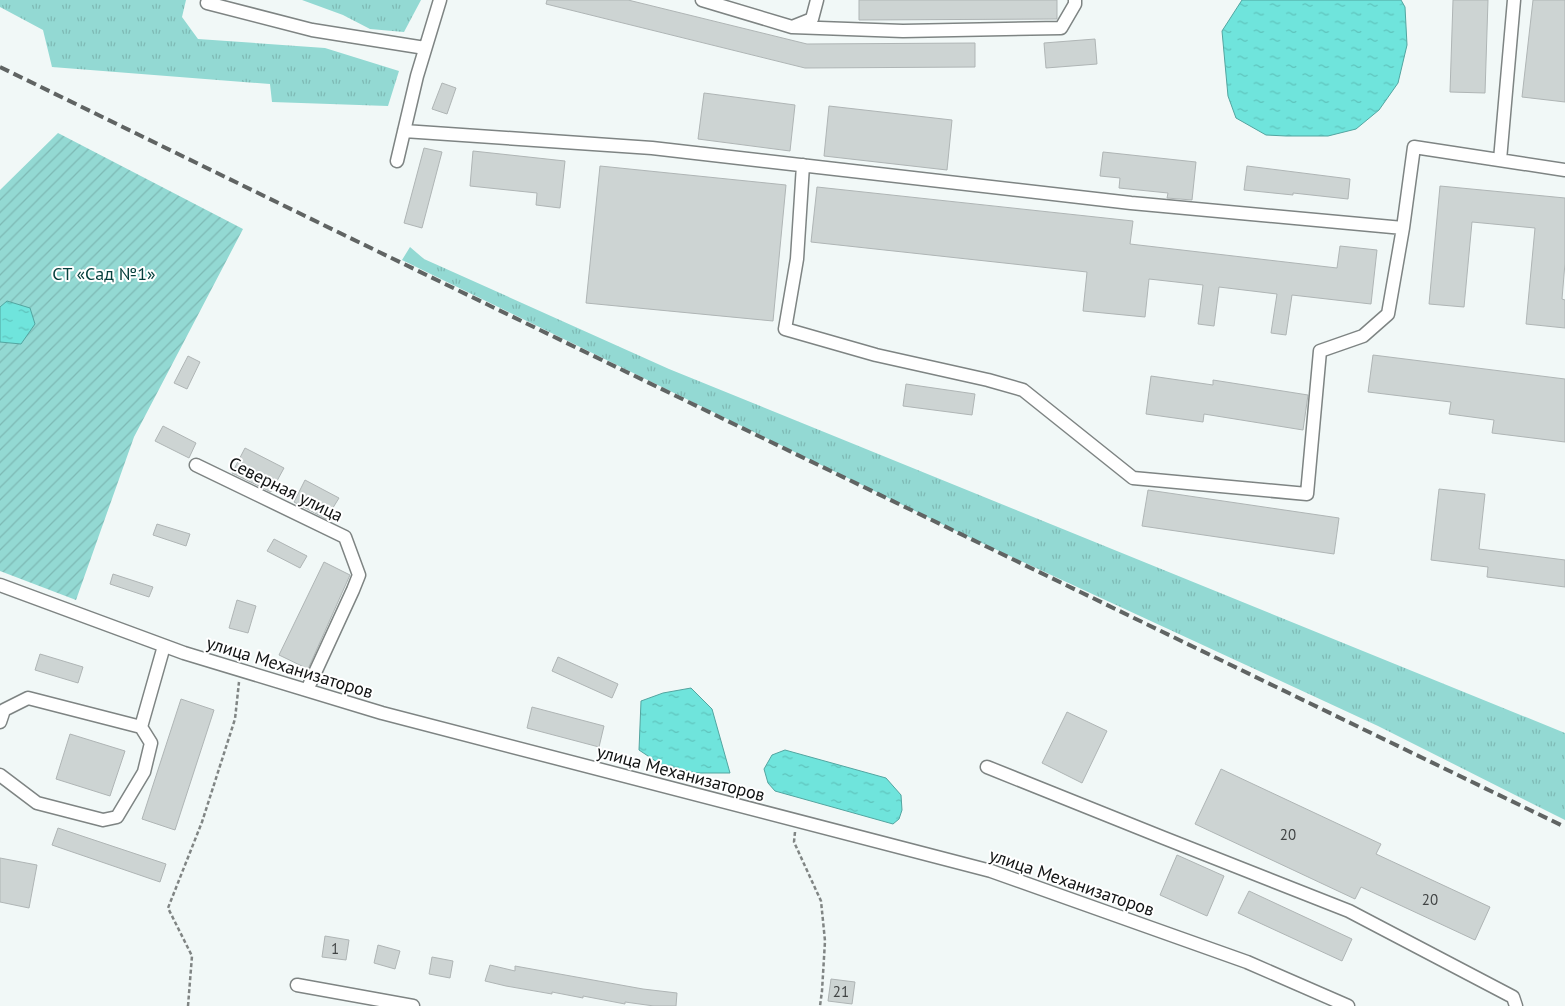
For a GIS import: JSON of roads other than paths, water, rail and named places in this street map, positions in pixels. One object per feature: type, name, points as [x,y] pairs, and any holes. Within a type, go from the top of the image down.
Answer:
[{"type":"street","points":[[397,161],[417,76],[440,0]]},
{"type":"street","points":[[702,0],[792,27],[903,31],[1060,28],[1076,0]]},
{"type":"street","points":[[792,27],[812,20],[817,0]]},
{"type":"street","points":[[1500,160],[1514,0]]},
{"type":"street","points":[[207,3],[312,30],[425,48]]},
{"type":"street","points":[[404,131],[652,148],[1131,203],[1403,228]]},
{"type":"street","points":[[802,165],[797,260],[785,329],[876,355],[988,380],[1023,390],[1133,478],[1308,494],[1320,351],[1363,336],[1388,314],[1403,228],[1414,147],[1565,170]]},
{"type":"street","name":"Северная улица","points":[[196,465],[345,537],[359,575],[307,690]]},
{"type":"street","name":"улица Механизаторов","points":[[0,585],[164,646],[382,713],[991,871],[1247,962],[1348,1006]]},
{"type":"street","points":[[141,727],[164,646]]},
{"type":"street","points":[[0,722],[4,710],[28,698],[141,727],[152,743],[144,772],[117,817],[103,820],[37,803],[0,775]]},
{"type":"street","points":[[987,767],[1349,911],[1513,997],[1516,1006]]},
{"type":"street","points":[[298,985],[412,1006]]},
{"type":"water","points":[[1242,0],[1401,0],[1405,7],[1407,45],[1398,83],[1379,110],[1356,129],[1328,136],[1266,135],[1236,118],[1228,96],[1222,31]]},
{"type":"water","points":[[7,301],[30,308],[35,324],[21,344],[0,342],[0,307]]},
{"type":"water","points":[[691,688],[712,709],[730,773],[696,773],[660,764],[639,750],[641,701],[663,693]]},
{"type":"water","points":[[785,750],[886,778],[901,795],[902,810],[899,819],[893,824],[775,791],[768,783],[764,769],[772,755]]},
{"type":"railway","points":[[0,67],[1565,827]]},
{"type":"park label","name":"СТ «Сад №1»","points":[[104,273]]}]
